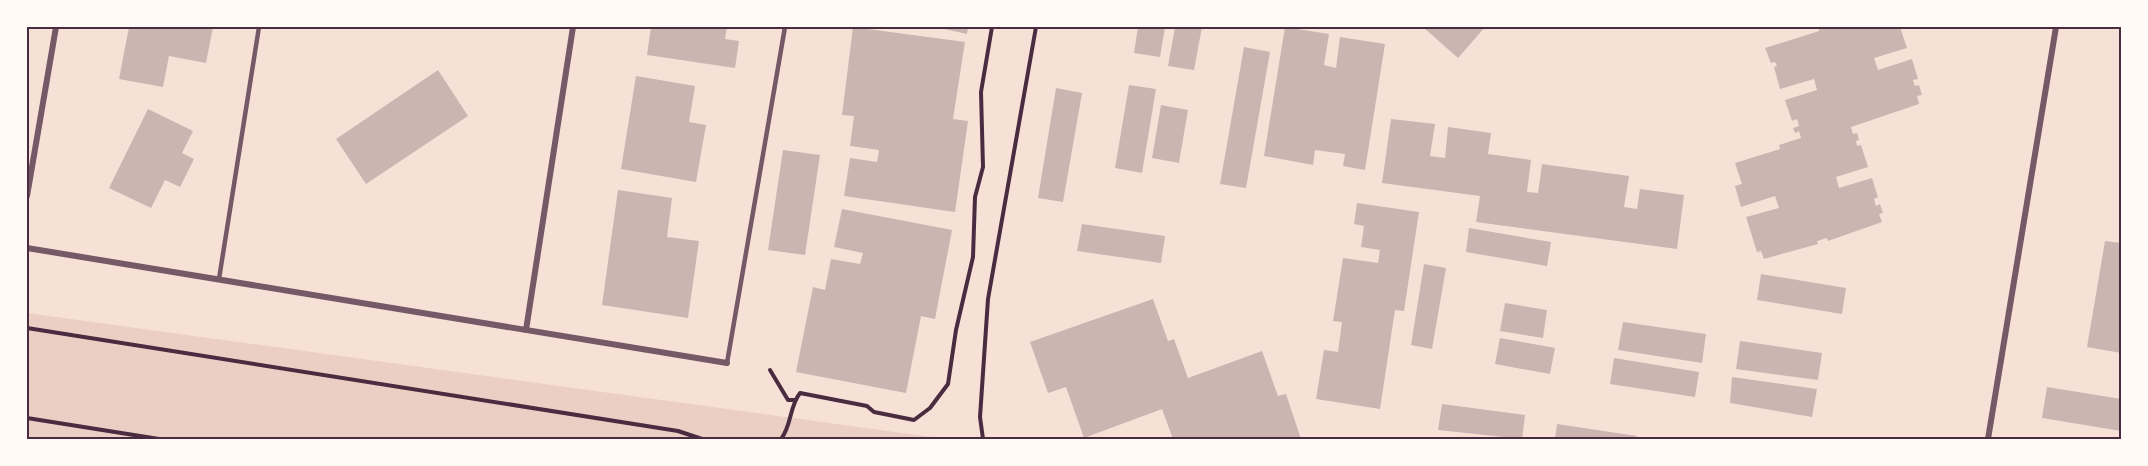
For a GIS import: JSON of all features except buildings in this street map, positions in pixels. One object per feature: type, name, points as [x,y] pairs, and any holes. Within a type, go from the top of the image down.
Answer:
[{"type":"street","points":[[27,196],[56,27]]},
{"type":"street","points":[[526,330],[573,27]]},
{"type":"street","points":[[1988,439],[2056,27]]},
{"type":"street","points":[[27,248],[727,363]]},
{"type":"lane","points":[[219,279],[259,27]]},
{"type":"lane","points":[[727,363],[785,27]]},
{"type":"path","points":[[781,439],[789,429],[795,400],[800,393],[867,405],[874,412],[914,420],[930,408],[948,384],[956,330],[973,257],[976,226],[975,197],[983,167],[981,92],[992,27]]},
{"type":"path","points":[[983,439],[980,417],[988,299],[1036,27]]},
{"type":"path","points":[[27,328],[666,429],[702,439]]},
{"type":"path","points":[[770,370],[788,400],[795,400]]},
{"type":"path","points":[[27,418],[159,439]]},
{"type":"shaded area","points":[[27,313],[946,439],[27,439]]}]
